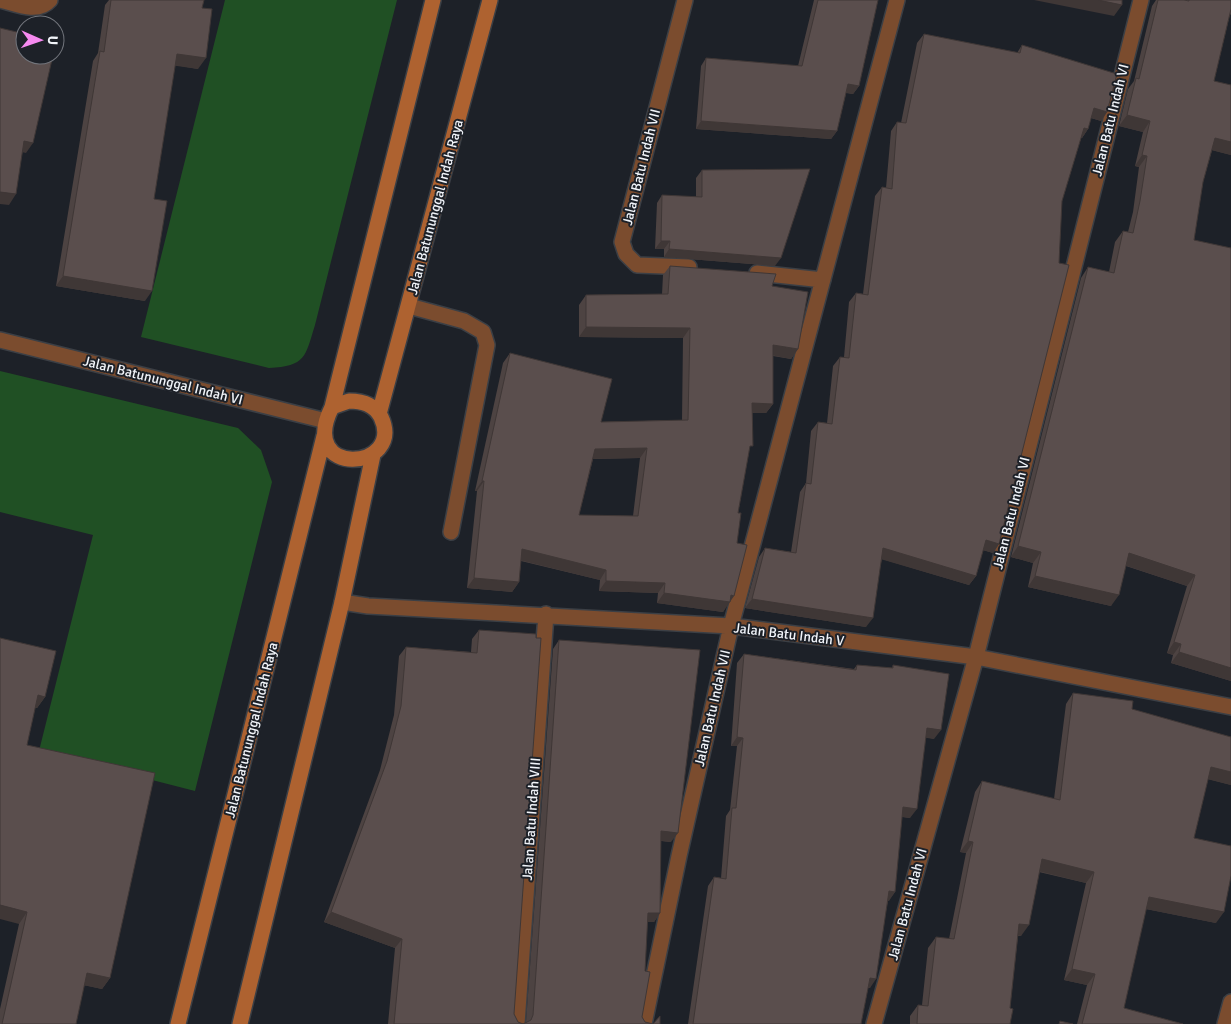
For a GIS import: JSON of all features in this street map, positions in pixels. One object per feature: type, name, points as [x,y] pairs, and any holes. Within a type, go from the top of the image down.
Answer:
[{"type":"street","points":[[0,0],[30,8],[45,6],[50,0]]},
{"type":"street","name":"Jalan Batununggal Indah Raya","points":[[178,1024],[433,0]]},
{"type":"street","name":"Jalan Batununggal Indah Raya","points":[[380,414],[490,0]]},
{"type":"street","name":"Jalan Batu Indah VII","points":[[685,0],[622,242],[626,254],[637,265],[708,269]]},
{"type":"street","name":"Jalan Batu Indah VII","points":[[644,1024],[679,856],[731,626],[897,0]]},
{"type":"street","name":"Jalan Batu Indah VI","points":[[874,1024],[976,657],[1141,0]]},
{"type":"street","points":[[737,271],[823,280]]},
{"type":"street","points":[[409,306],[464,321],[483,332],[487,345],[451,532]]},
{"type":"street","name":"Jalan Batununggal Indah VI","points":[[0,340],[327,421]]},
{"type":"street","points":[[240,1024],[342,602],[373,455],[384,437],[384,425],[380,414],[371,406],[360,401],[349,400],[327,421],[333,452],[347,461],[360,460],[373,455]]},
{"type":"street","name":"Jalan Batu Indah V","points":[[342,602],[418,609],[546,614],[731,626],[976,657],[1231,707]]},
{"type":"street","name":"Jalan Batu Indah VIII","points":[[517,1024],[546,614]]},
{"type":"street","points":[[1225,1024],[1231,1002]]},
{"type":"green space","points":[[225,0],[397,0],[312,336],[302,358],[290,365],[281,367],[269,368],[141,337]]},
{"type":"green space","points":[[0,371],[238,428],[261,450],[272,482],[195,791],[39,751],[93,535],[0,512]]},
{"type":"building","points":[[111,0],[204,0],[202,8],[212,9],[206,58],[177,54],[154,199],[167,201],[152,291],[63,276],[100,51],[104,52]]},
{"type":"building","points":[[818,0],[878,0],[859,86],[848,84],[837,131],[701,121],[706,58],[802,66]]},
{"type":"building","points":[[1098,0],[1122,0],[1122,5]]},
{"type":"building","points":[[1158,0],[1231,0],[1231,9],[1214,81],[1231,85],[1231,142],[1215,138],[1203,182],[1194,240],[1231,248],[1231,668],[1179,652],[1181,644],[1174,642],[1195,575],[1129,553],[1119,595],[1035,576],[1041,552],[1018,546],[1088,267],[1114,273],[1123,231],[1133,233],[1147,156],[1142,155],[1150,121],[1127,115],[1136,78],[1139,79]]},
{"type":"building","points":[[0,28],[15,32],[15,65],[51,65],[33,143],[24,141],[16,194],[0,192]]},
{"type":"building","points":[[924,34],[1020,53],[1022,45],[1117,74],[1107,112],[1094,108],[1088,129],[1084,128],[1062,201],[1059,263],[1069,265],[999,544],[986,540],[976,576],[883,548],[873,618],[752,599],[765,548],[796,553],[806,483],[811,484],[818,422],[832,424],[840,357],[849,358],[856,293],[868,295],[882,187],[892,189],[897,122],[906,123]]},
{"type":"building","points":[[810,169],[781,258],[669,249],[670,241],[661,241],[662,195],[702,197],[702,170]]},
{"type":"building","points":[[670,266],[776,274],[772,286],[808,292],[798,349],[773,345],[773,404],[752,403],[753,446],[750,446],[738,513],[741,513],[737,543],[747,545],[734,596],[731,595],[730,602],[664,593],[665,583],[606,581],[606,570],[522,549],[519,582],[474,578],[484,481],[482,481],[510,353],[612,379],[601,422],[688,420],[690,328],[586,327],[586,295],[668,294]],"holes":[[[647,448],[638,516],[579,515],[595,449]]]},
{"type":"building","points":[[479,630],[536,634],[536,638],[541,638],[514,1014],[518,1022],[523,1024],[394,1024],[402,939],[331,912],[387,761],[401,706],[406,647],[477,653]]},
{"type":"building","points":[[0,638],[56,651],[45,697],[38,695],[27,745],[155,773],[110,978],[87,973],[76,1024],[2,1024],[27,912],[0,905]]},
{"type":"building","points":[[559,640],[700,650],[678,833],[661,831],[660,913],[648,913],[645,971],[650,972],[642,1017],[645,1022],[653,1024],[523,1024],[531,1020],[533,1015]]},
{"type":"building","points":[[744,654],[856,670],[857,665],[893,668],[893,665],[949,674],[941,730],[927,728],[917,809],[903,807],[895,892],[889,891],[876,979],[870,978],[861,1024],[693,1024],[714,877],[726,879],[732,808],[736,808],[743,738],[737,737]]},
{"type":"building","points":[[1073,693],[1133,701],[1132,709],[1231,737],[1231,772],[1211,767],[1194,838],[1231,846],[1231,876],[1224,912],[1149,897],[1124,1008],[1183,1024],[1082,1024],[1095,974],[1072,969],[1094,872],[1042,859],[1029,925],[1019,924],[1010,1008],[1013,1009],[1010,1024],[917,1024],[918,1005],[928,1006],[936,937],[954,939],[973,842],[968,841],[982,781],[1060,800]]},
{"type":"building","points":[[660,1016],[660,1024],[653,1024]]},
{"type":"building","points":[[1060,1021],[1073,1024],[1059,1024]]}]
